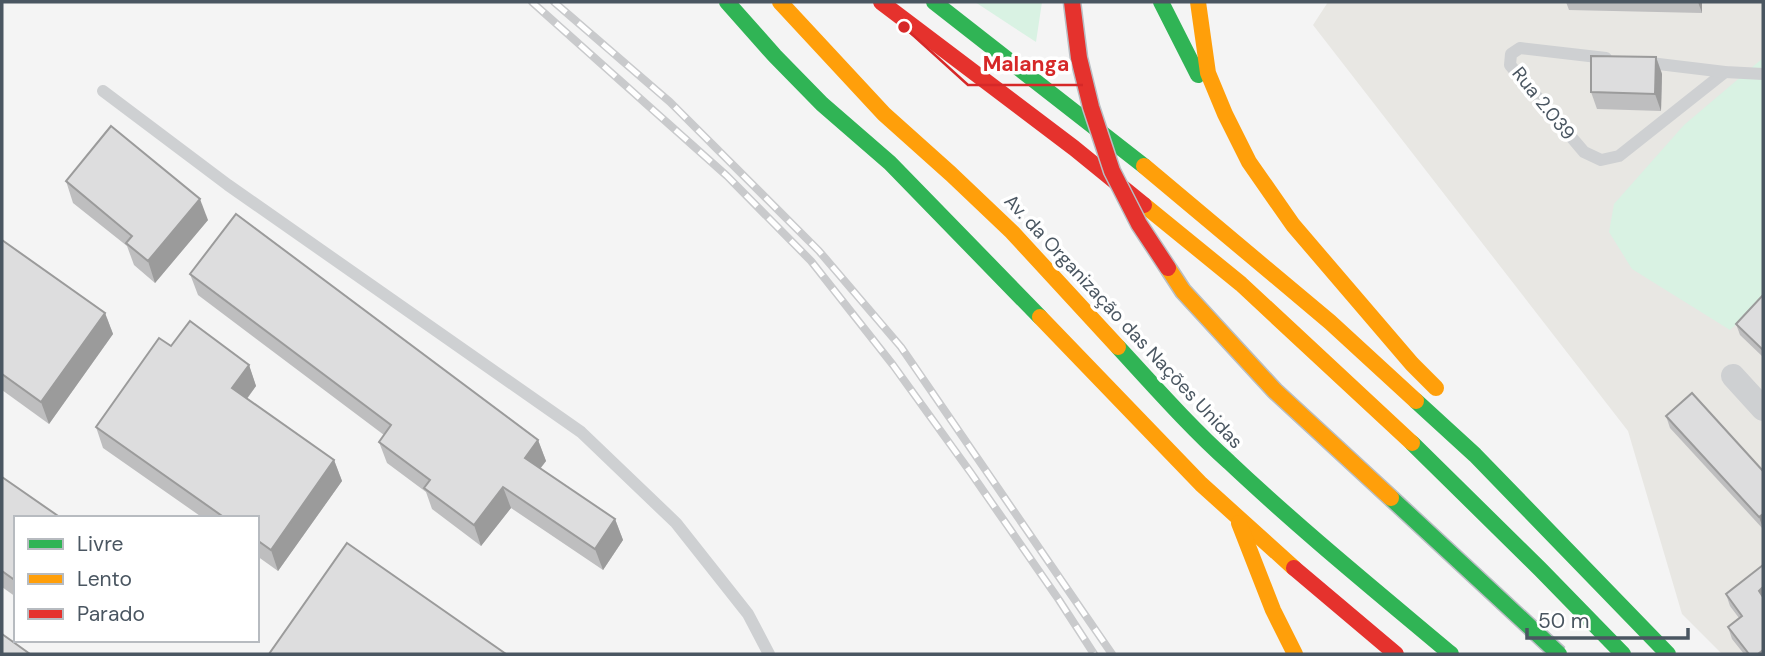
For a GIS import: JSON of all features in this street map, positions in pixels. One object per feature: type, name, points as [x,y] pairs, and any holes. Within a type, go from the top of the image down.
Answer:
[{"type":"main road","points":[[727,2],[822,104],[890,163],[1201,484],[1284,561],[1396,654]]},
{"type":"main road","name":"Av. da Organização das Nações Unidas","points":[[780,2],[884,114],[1012,232],[1227,461],[1451,654]]},
{"type":"main road","points":[[881,2],[1074,148],[1241,284],[1402,434],[1623,654]]},
{"type":"main road","points":[[934,2],[1146,168],[1330,322],[1475,455],[1668,654]]},
{"type":"main road","points":[[1072,2],[1079,58],[1091,107],[1112,171],[1139,224],[1183,291],[1275,391],[1559,654]]},
{"type":"main road","points":[[1161,2],[1195,70],[1225,114]]},
{"type":"main road","points":[[1198,2],[1208,73],[1249,162],[1293,225],[1412,364],[1449,402]]},
{"type":"main road","points":[[1237,516],[1273,610],[1295,654]]},
{"type":"main road","points":[[1582,543],[1675,654]]},
{"type":"street","points":[[1733,376],[1763,409]]},
{"type":"lane","name":"Rua 2.039","points":[[1616,59],[1520,48],[1511,54],[1510,65],[1584,152],[1601,160],[1619,156],[1725,72]]},
{"type":"lane","points":[[1630,61],[1763,74]]},
{"type":"lane","points":[[103,91],[228,186],[581,432],[676,523],[748,614],[769,654]]},
{"type":"shaded area","points":[[1328,2],[1763,2],[1763,654],[1722,654],[1682,614],[1628,431],[1313,25]]},
{"type":"green space","points":[[975,2],[1042,2],[1036,42]]},
{"type":"green space","points":[[1763,58],[1763,299],[1730,330],[1632,269],[1609,232],[1614,204],[1684,125]]},
{"type":"building","points":[[1591,56],[1656,57],[1655,94],[1591,92]]},
{"type":"building","points":[[111,126],[200,199],[148,261],[126,243],[132,236],[66,181]]},
{"type":"building","points":[[236,214],[538,440],[525,458],[615,519],[595,549],[503,487],[474,525],[424,488],[430,480],[379,442],[391,425],[190,274]]},
{"type":"building","points":[[2,240],[105,313],[41,402],[2,374]]},
{"type":"building","points":[[1763,295],[1763,350],[1736,324]]},
{"type":"building","points":[[190,321],[249,365],[232,388],[334,460],[271,550],[259,541],[259,516],[222,516],[96,427],[159,338],[171,346]]},
{"type":"building","points":[[1692,393],[1763,471],[1763,514],[1759,517],[1666,416]]},
{"type":"building","points":[[2,477],[58,516],[14,516],[14,580],[2,571]]},
{"type":"building","points":[[347,543],[506,654],[269,654]]},
{"type":"building","points":[[1763,565],[1763,587],[1759,591],[1763,597],[1763,650],[1758,654],[1749,654],[1728,627],[1742,616],[1726,594]]},
{"type":"building","points":[[2,634],[30,654],[2,654]]},
{"type":"railway","points":[[532,2],[727,176],[811,261],[893,365],[971,473],[1094,654]]},
{"type":"railway","points":[[554,2],[670,102],[819,251],[901,347],[1112,654]]},
{"type":"traffic: fast","points":[[727,2],[822,104],[890,163],[1040,317]]},
{"type":"traffic: fast","points":[[934,2],[1144,166]]},
{"type":"traffic: fast","points":[[1161,2],[1198,75]]},
{"type":"traffic: fast","points":[[1118,347],[1186,420],[1256,487],[1338,560],[1451,654]]},
{"type":"traffic: fast","points":[[1416,401],[1475,455],[1668,654]]},
{"type":"traffic: fast","points":[[1412,443],[1623,654]]},
{"type":"traffic: fast","points":[[1391,498],[1559,654]]},
{"type":"traffic: slow","points":[[780,2],[884,114],[1012,232],[1118,347]]},
{"type":"traffic: slow","points":[[1198,2],[1208,73],[1249,162],[1293,225],[1412,364],[1436,388]]},
{"type":"traffic: slow","points":[[1144,166],[1330,322],[1416,401]]},
{"type":"traffic: slow","points":[[1144,205],[1241,284],[1412,443]]},
{"type":"traffic: slow","points":[[1168,268],[1183,291],[1275,391],[1391,498]]},
{"type":"traffic: slow","points":[[1040,317],[1201,484],[1294,568]]},
{"type":"traffic: slow","points":[[1239,523],[1273,610],[1295,654]]},
{"type":"traffic: jam","points":[[881,2],[1074,148],[1144,205]]},
{"type":"traffic: jam","points":[[1072,2],[1079,58],[1091,107],[1112,171],[1139,224],[1168,268]]},
{"type":"traffic: jam","points":[[1294,568],[1396,654]]},
{"type":"place","name":"Malanga","points":[[904,27]]}]
